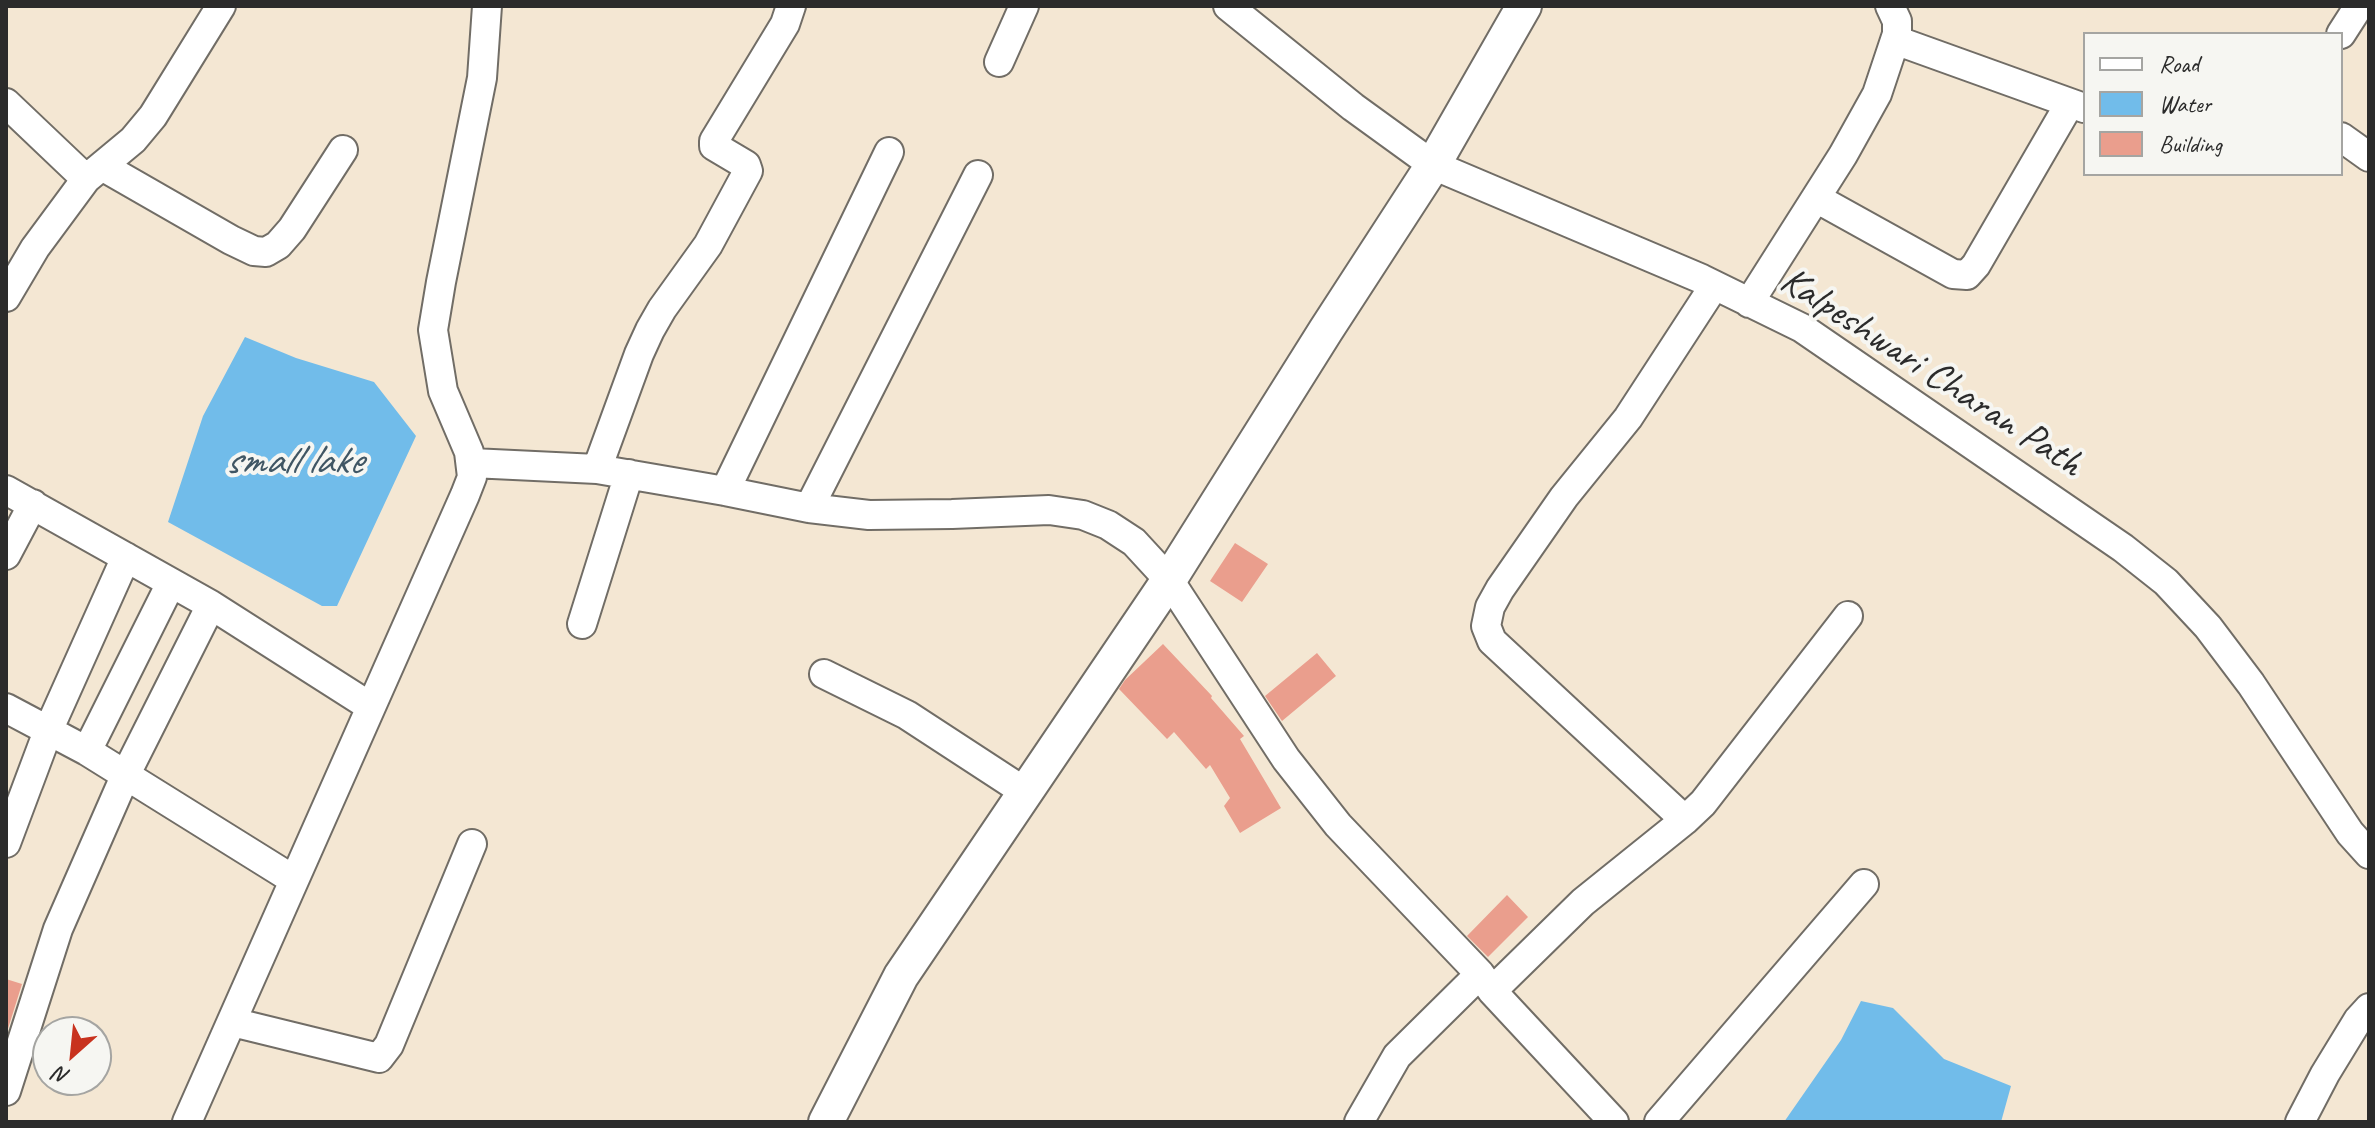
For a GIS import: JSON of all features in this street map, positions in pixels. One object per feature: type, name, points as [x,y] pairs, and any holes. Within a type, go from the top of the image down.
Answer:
[{"type":"main road","points":[[826,1122],[901,976],[1169,580],[1433,165],[1524,6]]},
{"type":"street","points":[[6,297],[35,248],[94,172],[133,140],[153,116],[221,6]]},
{"type":"street","points":[[187,1122],[472,477],[469,452],[443,391],[433,330],[482,78],[487,6]]},
{"type":"street","points":[[597,469],[650,330],[708,245],[748,171],[746,165],[714,146],[714,141],[785,24],[791,6]]},
{"type":"street","points":[[999,62],[1024,6]]},
{"type":"street","name":"Kalpeshwari Charan Path","points":[[1228,6],[1353,107],[1433,165],[1714,286],[1802,328],[2123,548],[2166,582],[2208,627],[2251,684],[2350,833],[2369,854]]},
{"type":"street","points":[[1749,303],[1877,94],[1895,40],[1897,21],[1890,6]]},
{"type":"street","points":[[2342,32],[2359,6]]},
{"type":"street","points":[[1816,198],[1953,274],[1967,275],[2077,105],[1895,40]]},
{"type":"street","points":[[6,103],[94,172],[254,251],[266,252],[278,245],[292,229],[343,150]]},
{"type":"street","points":[[2343,138],[2369,157]]},
{"type":"street","points":[[725,491],[889,152]]},
{"type":"street","points":[[809,508],[978,175]]},
{"type":"street","points":[[1685,820],[1492,641],[1486,626],[1490,607],[1500,589],[1564,497],[1628,418],[1714,286]]},
{"type":"street","points":[[472,463],[597,469],[809,508],[869,515],[1049,510],[1083,515],[1108,525],[1134,542],[1169,580],[1286,759],[1338,825],[1614,1122]]},
{"type":"street","points":[[582,624],[629,474]]},
{"type":"street","points":[[6,490],[211,605],[371,707]]},
{"type":"street","points":[[6,555],[33,504]]},
{"type":"street","points":[[6,843],[48,731],[126,557]]},
{"type":"street","points":[[87,751],[171,583]]},
{"type":"street","points":[[6,1091],[58,929],[126,774],[211,605]]},
{"type":"street","points":[[1359,1122],[1397,1056],[1685,820],[1718,785],[1848,616]]},
{"type":"street","points":[[824,674],[907,715],[1025,792]]},
{"type":"street","points":[[6,708],[126,774],[294,880]]},
{"type":"street","points":[[232,1022],[373,1058],[383,1056],[472,844]]},
{"type":"street","points":[[1659,1122],[1864,884]]},
{"type":"street","points":[[2300,1122],[2325,1074],[2358,1020],[2369,1008]]},
{"type":"water","name":"small lake","points":[[245,337],[296,358],[374,382],[416,436],[337,606],[322,606],[168,522],[203,416]]},
{"type":"water","points":[[1861,1001],[1893,1008],[1944,1059],[2011,1086],[2001,1122],[1784,1122],[1841,1040]]},
{"type":"building","points":[[1235,543],[1268,564],[1242,602],[1210,581]]},
{"type":"building","points":[[1163,644],[1212,696],[1244,736],[1240,739],[1281,808],[1240,833],[1224,806],[1230,798],[1210,765],[1206,769],[1174,732],[1167,739],[1119,689]]},
{"type":"building","points":[[1317,653],[1336,676],[1282,721],[1265,696]]},
{"type":"building","points":[[1507,895],[1528,917],[1488,957],[1467,936]]},
{"type":"building","points":[[6,979],[22,984],[6,1035]]}]
